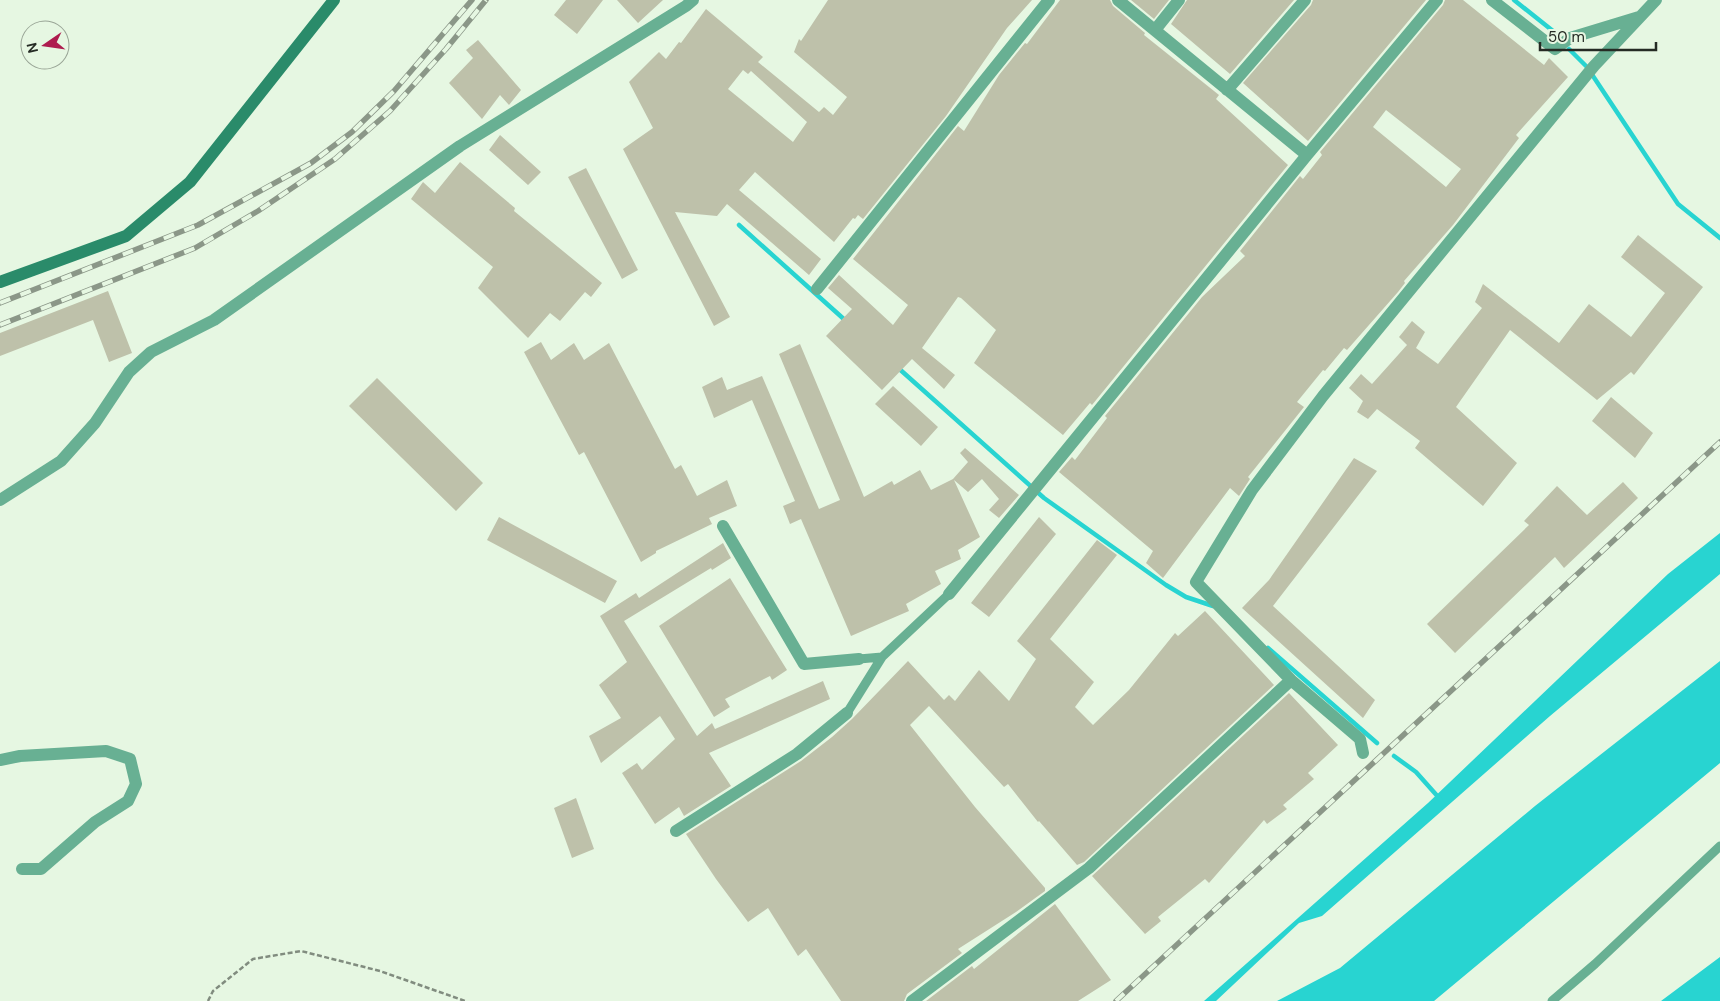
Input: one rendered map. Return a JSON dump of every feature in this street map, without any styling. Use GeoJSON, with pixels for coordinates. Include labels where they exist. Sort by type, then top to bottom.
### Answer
{"type":"FeatureCollection","features":[{"type":"Feature","properties":{"kind":"main road"},"geometry":{"type":"LineString","coordinates":[[0,282],[126,236],[190,182],[334,0]]}},
{"type":"Feature","properties":{"kind":"street"},"geometry":{"type":"LineString","coordinates":[[0,500],[61,461],[95,423],[129,372],[151,352],[214,320],[460,146],[650,29],[693,0]]}},
{"type":"Feature","properties":{"kind":"street"},"geometry":{"type":"LineString","coordinates":[[817,289],[1049,0]]}},
{"type":"Feature","properties":{"kind":"street"},"geometry":{"type":"LineString","coordinates":[[1118,0],[1306,155]]}},
{"type":"Feature","properties":{"kind":"street"},"geometry":{"type":"LineString","coordinates":[[1155,30],[1179,0]]}},
{"type":"Feature","properties":{"kind":"street"},"geometry":{"type":"LineString","coordinates":[[1227,90],[1305,0]]}},
{"type":"Feature","properties":{"kind":"street"},"geometry":{"type":"LineString","coordinates":[[950,594],[1306,155],[1437,0]]}},
{"type":"Feature","properties":{"kind":"street"},"geometry":{"type":"LineString","coordinates":[[1492,0],[1556,48],[1570,38],[1639,17]]}},
{"type":"Feature","properties":{"kind":"street"},"geometry":{"type":"LineString","coordinates":[[1363,753],[1360,739],[1291,680],[1196,582],[1252,490],[1323,396],[1508,168],[1591,71],[1656,0]]}},
{"type":"Feature","properties":{"kind":"street"},"geometry":{"type":"LineString","coordinates":[[723,526],[804,664],[859,659]]}},
{"type":"Feature","properties":{"kind":"street"},"geometry":{"type":"LineString","coordinates":[[912,1001],[1089,868],[1291,680]]}},
{"type":"Feature","properties":{"kind":"street"},"geometry":{"type":"LineString","coordinates":[[676,831],[797,754],[847,713]]}},
{"type":"Feature","properties":{"kind":"street"},"geometry":{"type":"LineString","coordinates":[[0,760],[20,756],[106,751],[130,759],[136,784],[128,801],[95,822],[41,869],[22,869]]}},
{"type":"Feature","properties":{"kind":"lane"},"geometry":{"type":"LineString","coordinates":[[847,713],[882,657],[950,594]]}},
{"type":"Feature","properties":{"kind":"lane"},"geometry":{"type":"LineString","coordinates":[[859,659],[882,657]]}},
{"type":"Feature","properties":{"kind":"lane"},"geometry":{"type":"LineString","coordinates":[[1552,1001],[1595,964],[1720,846]]}},
{"type":"Feature","properties":{"kind":"path"},"geometry":{"type":"LineString","coordinates":[[208,1001],[213,991],[254,959],[301,951],[380,972],[465,1001]]}},
{"type":"Feature","properties":{"kind":"water"},"geometry":{"type":"Polygon","coordinates":[[[1720,533],[1720,574],[1550,716],[1322,916],[1299,923],[1216,1001],[1204,1001],[1428,803],[1668,574],[1720,533]]]}},
{"type":"Feature","properties":{"kind":"water"},"geometry":{"type":"Polygon","coordinates":[[[1720,661],[1720,763],[1434,1001],[1277,1001],[1340,968],[1535,806],[1720,661]]]}},
{"type":"Feature","properties":{"kind":"water"},"geometry":{"type":"Polygon","coordinates":[[[1720,957],[1720,1001],[1661,1001],[1720,957]]]}},
{"type":"Feature","properties":{"kind":"building"},"geometry":{"type":"Polygon","coordinates":[[[566,0],[603,0],[577,34],[554,15],[566,0]]]}},
{"type":"Feature","properties":{"kind":"building"},"geometry":{"type":"Polygon","coordinates":[[[617,0],[663,0],[638,23],[617,0]]]}},
{"type":"Feature","properties":{"kind":"building"},"geometry":{"type":"Polygon","coordinates":[[[828,0],[1032,0],[1007,28],[946,116],[863,219],[858,215],[855,219],[853,218],[834,242],[755,172],[739,190],[821,259],[809,275],[727,204],[717,216],[675,212],[730,317],[714,326],[623,149],[653,128],[629,82],[659,52],[666,59],[679,42],[681,43],[706,9],[763,57],[758,62],[819,112],[824,107],[833,115],[847,97],[794,52],[799,39],[801,41],[828,0]],[[743,70],[728,89],[793,142],[807,122],[751,71],[748,74],[743,70]]]}},
{"type":"Feature","properties":{"kind":"building"},"geometry":{"type":"Polygon","coordinates":[[[1060,0],[1110,0],[1113,6],[1145,33],[1144,35],[1219,95],[1216,99],[1288,165],[1092,405],[1090,403],[1063,435],[974,363],[996,330],[961,298],[958,297],[922,348],[955,375],[944,389],[912,359],[882,390],[826,336],[852,309],[828,288],[839,275],[893,325],[908,305],[853,259],[958,126],[964,131],[999,75],[1025,43],[1027,44],[1060,0]]]}},
{"type":"Feature","properties":{"kind":"building"},"geometry":{"type":"Polygon","coordinates":[[[1131,0],[1169,0],[1154,19],[1131,0]]]}},
{"type":"Feature","properties":{"kind":"building"},"geometry":{"type":"Polygon","coordinates":[[[1187,0],[1294,0],[1230,74],[1171,24],[1187,0]]]}},
{"type":"Feature","properties":{"kind":"building"},"geometry":{"type":"Polygon","coordinates":[[[1313,0],[1426,0],[1308,141],[1243,83],[1311,5],[1313,0]]]}},
{"type":"Feature","properties":{"kind":"building"},"geometry":{"type":"Polygon","coordinates":[[[1445,0],[1463,0],[1544,65],[1549,58],[1568,77],[1516,135],[1519,138],[1453,225],[1404,281],[1405,283],[1398,292],[1347,350],[1344,348],[1325,371],[1323,370],[1297,402],[1304,407],[1248,477],[1250,479],[1239,496],[1230,488],[1163,578],[1146,563],[1153,551],[1059,472],[1072,457],[1075,460],[1107,418],[1105,416],[1202,297],[1245,256],[1240,251],[1300,176],[1303,179],[1322,155],[1320,152],[1443,5],[1445,0]],[[1386,110],[1373,127],[1446,187],[1461,169],[1386,110]]]}},
{"type":"Feature","properties":{"kind":"building"},"geometry":{"type":"Polygon","coordinates":[[[478,40],[521,90],[509,105],[500,95],[482,119],[449,83],[473,58],[466,50],[478,40]]]}},
{"type":"Feature","properties":{"kind":"building"},"geometry":{"type":"Polygon","coordinates":[[[500,135],[541,172],[528,185],[489,150],[500,135]]]}},
{"type":"Feature","properties":{"kind":"building"},"geometry":{"type":"Polygon","coordinates":[[[460,162],[515,208],[514,211],[602,283],[591,297],[585,292],[560,321],[550,313],[528,338],[478,288],[493,267],[411,199],[423,182],[435,193],[460,162]]]}},
{"type":"Feature","properties":{"kind":"building"},"geometry":{"type":"Polygon","coordinates":[[[586,168],[638,270],[622,279],[568,177],[586,168]]]}},
{"type":"Feature","properties":{"kind":"building"},"geometry":{"type":"Polygon","coordinates":[[[1638,235],[1703,287],[1634,375],[1631,372],[1597,400],[1510,330],[1456,407],[1517,463],[1483,506],[1415,448],[1420,441],[1377,409],[1368,419],[1357,412],[1363,401],[1349,388],[1361,374],[1372,384],[1407,345],[1399,337],[1412,321],[1425,332],[1416,348],[1438,364],[1482,308],[1475,302],[1483,284],[1559,343],[1589,304],[1631,337],[1665,293],[1621,257],[1638,235]]]}},
{"type":"Feature","properties":{"kind":"building"},"geometry":{"type":"Polygon","coordinates":[[[108,291],[132,353],[109,362],[93,320],[0,356],[0,333],[108,291]]]}},
{"type":"Feature","properties":{"kind":"building"},"geometry":{"type":"Polygon","coordinates":[[[541,342],[551,360],[574,343],[584,360],[609,343],[675,469],[681,465],[697,496],[727,480],[737,506],[709,518],[712,524],[656,551],[656,553],[641,562],[584,452],[579,455],[524,352],[541,342]]]}},
{"type":"Feature","properties":{"kind":"building"},"geometry":{"type":"Polygon","coordinates":[[[800,344],[864,497],[892,481],[894,485],[920,470],[931,490],[953,479],[968,462],[960,453],[965,448],[1019,495],[999,518],[989,510],[999,499],[982,479],[968,492],[954,480],[980,537],[958,550],[961,559],[935,571],[941,584],[906,604],[909,611],[851,636],[801,519],[790,524],[783,506],[795,501],[752,400],[714,418],[702,387],[722,377],[727,390],[762,376],[819,509],[840,500],[779,354],[800,344]]]}},
{"type":"Feature","properties":{"kind":"building"},"geometry":{"type":"Polygon","coordinates":[[[377,378],[483,483],[456,511],[349,406],[377,378]]]}},
{"type":"Feature","properties":{"kind":"building"},"geometry":{"type":"Polygon","coordinates":[[[893,386],[938,427],[921,446],[875,404],[893,386]]]}},
{"type":"Feature","properties":{"kind":"building"},"geometry":{"type":"Polygon","coordinates":[[[1611,397],[1653,433],[1635,458],[1592,421],[1611,397]]]}},
{"type":"Feature","properties":{"kind":"building"},"geometry":{"type":"Polygon","coordinates":[[[1354,458],[1377,471],[1273,606],[1375,700],[1363,718],[1242,608],[1269,580],[1354,458]]]}},
{"type":"Feature","properties":{"kind":"building"},"geometry":{"type":"Polygon","coordinates":[[[1623,482],[1638,498],[1564,568],[1555,557],[1455,653],[1427,624],[1529,525],[1524,521],[1557,486],[1587,515],[1623,482]]]}},
{"type":"Feature","properties":{"kind":"building"},"geometry":{"type":"Polygon","coordinates":[[[499,517],[617,581],[605,603],[487,540],[499,517]]]}},
{"type":"Feature","properties":{"kind":"building"},"geometry":{"type":"Polygon","coordinates":[[[1039,517],[1056,534],[989,617],[971,603],[1039,517]]]}},
{"type":"Feature","properties":{"kind":"building"},"geometry":{"type":"Polygon","coordinates":[[[1097,540],[1117,555],[1050,639],[1094,682],[1075,707],[1093,725],[1129,690],[1175,633],[1178,636],[1205,611],[1274,685],[1084,862],[1077,865],[1038,822],[1008,784],[1004,787],[929,706],[910,725],[975,807],[1045,888],[1045,891],[958,949],[962,953],[907,994],[904,1001],[841,1001],[806,949],[798,956],[768,908],[748,922],[686,834],[801,761],[832,737],[908,661],[944,700],[949,695],[955,701],[979,670],[1009,701],[1036,659],[1017,641],[1097,540]]]}},
{"type":"Feature","properties":{"kind":"building"},"geometry":{"type":"Polygon","coordinates":[[[723,543],[731,558],[712,570],[711,568],[624,621],[697,736],[712,723],[715,729],[823,681],[830,699],[709,753],[731,786],[684,816],[679,807],[655,824],[622,773],[637,763],[642,770],[675,739],[660,716],[601,763],[589,736],[621,718],[599,685],[627,662],[600,616],[636,593],[639,598],[723,543]]]}},
{"type":"Feature","properties":{"kind":"building"},"geometry":{"type":"Polygon","coordinates":[[[730,578],[787,670],[772,680],[770,676],[725,699],[730,707],[714,717],[659,626],[730,578]]]}},
{"type":"Feature","properties":{"kind":"building"},"geometry":{"type":"Polygon","coordinates":[[[1289,693],[1338,745],[1308,773],[1314,779],[1283,805],[1287,809],[1267,824],[1264,820],[1209,883],[1205,879],[1158,917],[1161,921],[1145,934],[1092,876],[1289,693]]]}},
{"type":"Feature","properties":{"kind":"building"},"geometry":{"type":"Polygon","coordinates":[[[576,798],[594,849],[572,858],[554,808],[576,798]]]}},
{"type":"Feature","properties":{"kind":"building"},"geometry":{"type":"Polygon","coordinates":[[[1055,904],[1111,980],[1078,1001],[926,1001],[972,966],[974,969],[1055,904]]]}},
{"type":"Feature","properties":{"kind":"waterway"},"geometry":{"type":"LineString","coordinates":[[1514,0],[1553,31]]}},
{"type":"Feature","properties":{"kind":"waterway"},"geometry":{"type":"LineString","coordinates":[[1569,49],[1587,67],[1678,204],[1720,238]]}},
{"type":"Feature","properties":{"kind":"waterway"},"geometry":{"type":"LineString","coordinates":[[739,225],[846,321]]}},
{"type":"Feature","properties":{"kind":"waterway"},"geometry":{"type":"LineString","coordinates":[[896,366],[1044,498],[1166,585],[1186,597],[1213,606]]}},
{"type":"Feature","properties":{"kind":"waterway"},"geometry":{"type":"LineString","coordinates":[[1268,648],[1377,743]]}},
{"type":"Feature","properties":{"kind":"waterway"},"geometry":{"type":"LineString","coordinates":[[1394,756],[1416,772],[1440,799]]}},
{"type":"Feature","properties":{"kind":"railway"},"geometry":{"type":"LineString","coordinates":[[0,303],[198,225],[311,163],[352,132],[394,91],[472,0]]}},
{"type":"Feature","properties":{"kind":"railway"},"geometry":{"type":"LineString","coordinates":[[0,325],[195,248],[258,211],[335,159],[390,111],[446,49],[486,0]]}},
{"type":"Feature","properties":{"kind":"railway"},"geometry":{"type":"LineString","coordinates":[[1116,1001],[1720,442]]}}]}
